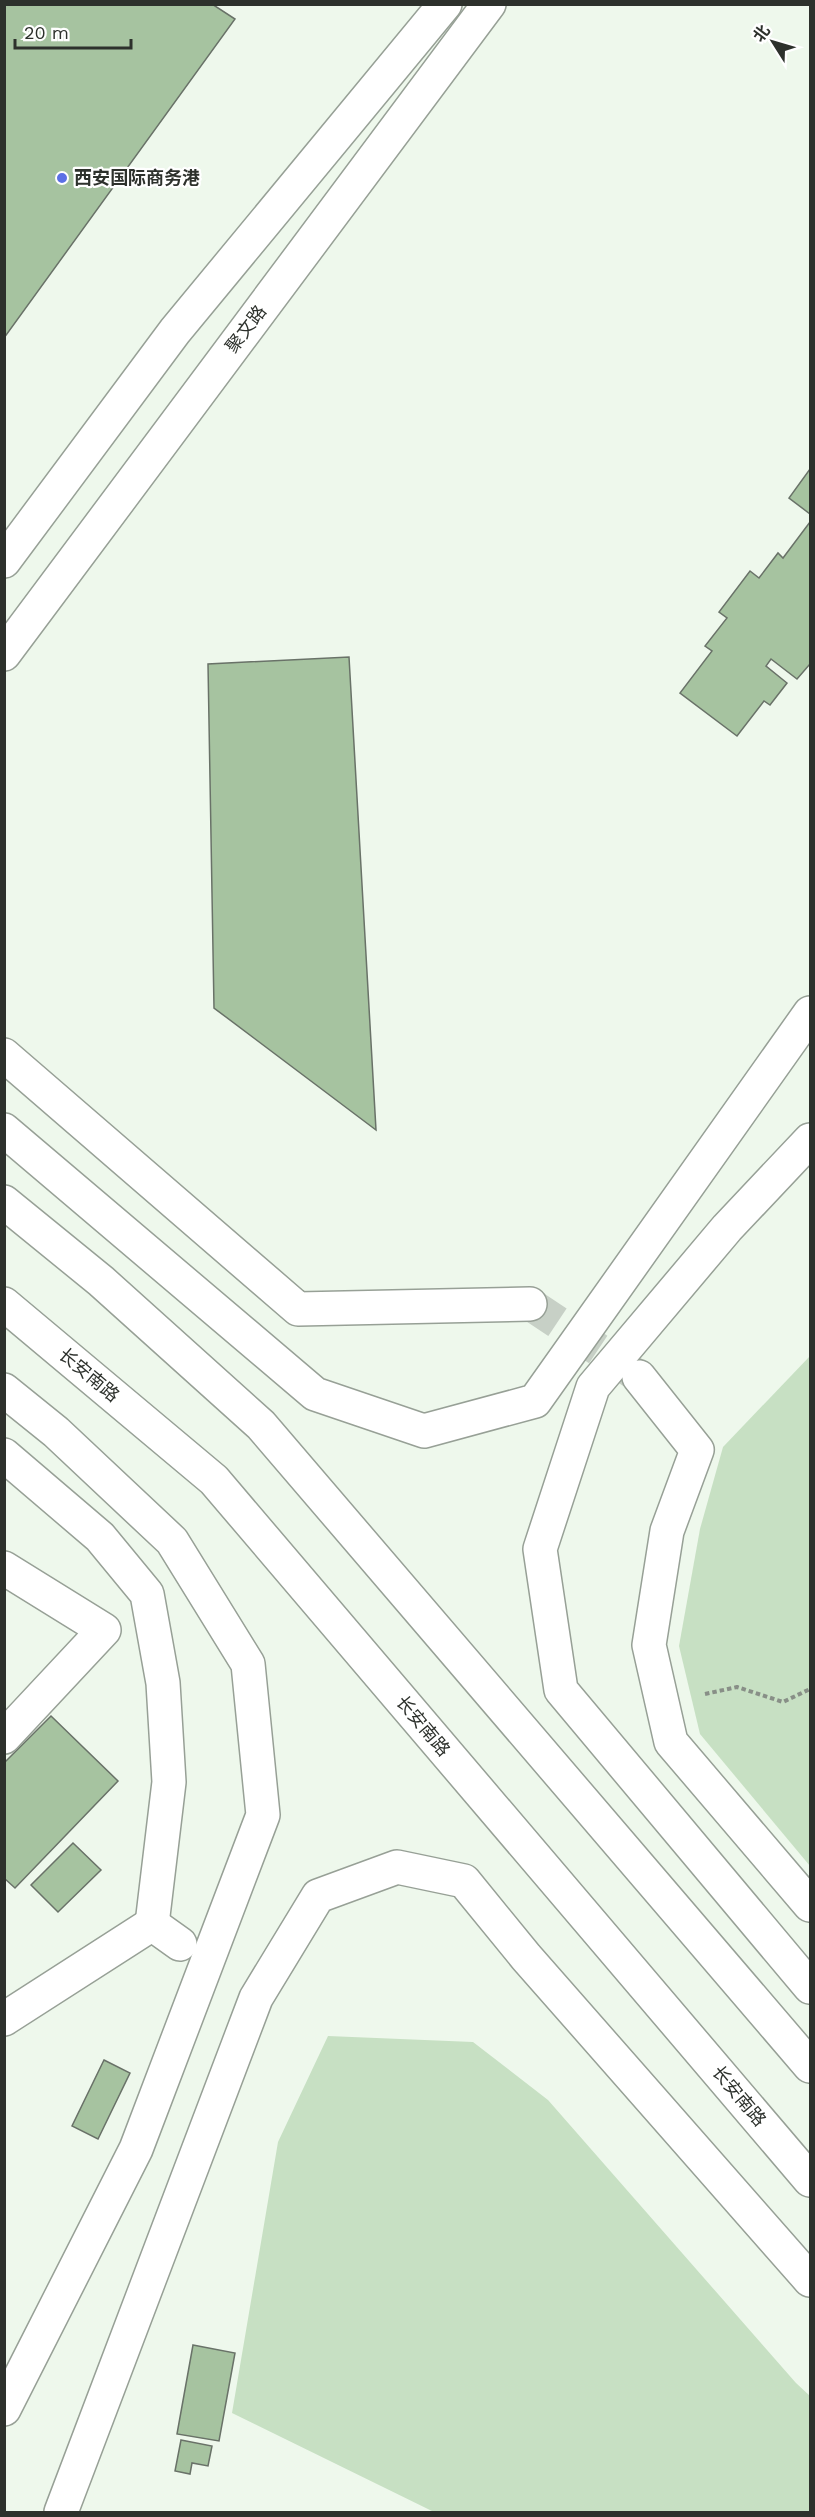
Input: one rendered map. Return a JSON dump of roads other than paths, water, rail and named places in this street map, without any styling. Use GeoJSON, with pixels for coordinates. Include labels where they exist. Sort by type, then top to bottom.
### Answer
{"type":"FeatureCollection","features":[{"type":"Feature","properties":{"kind":"main road"},"geometry":{"type":"LineString","coordinates":[[4,561],[175,331],[445,4]]}},
{"type":"Feature","properties":{"kind":"main road","name":"聚文路"},"geometry":{"type":"LineString","coordinates":[[4,654],[489,4]]}},
{"type":"Feature","properties":{"kind":"main road"},"geometry":{"type":"LineString","coordinates":[[4,1130],[315,1394],[424,1431],[535,1401],[810,1013]]}},
{"type":"Feature","properties":{"kind":"main road"},"geometry":{"type":"LineString","coordinates":[[4,1054],[298,1309],[530,1304]]}},
{"type":"Feature","properties":{"kind":"main road"},"geometry":{"type":"LineString","coordinates":[[810,1140],[727,1228],[593,1387],[540,1549],[561,1690],[810,1987]]}},
{"type":"Feature","properties":{"kind":"main road"},"geometry":{"type":"LineString","coordinates":[[4,1202],[101,1281],[261,1425],[810,2066]]}},
{"type":"Feature","properties":{"kind":"main road","name":"长安南路"},"geometry":{"type":"LineString","coordinates":[[4,1304],[214,1480],[810,2180]]}},
{"type":"Feature","properties":{"kind":"main road"},"geometry":{"type":"LineString","coordinates":[[639,1377],[697,1450],[668,1531],[650,1645],[671,1742],[810,1905]]}},
{"type":"Feature","properties":{"kind":"main road"},"geometry":{"type":"LineString","coordinates":[[4,1390],[56,1432],[172,1541],[248,1664],[263,1815],[136,2149],[4,2409]]}},
{"type":"Feature","properties":{"kind":"main road"},"geometry":{"type":"LineString","coordinates":[[4,1455],[100,1537],[147,1594],[163,1683],[170,1782],[152,1924]]}},
{"type":"Feature","properties":{"kind":"main road"},"geometry":{"type":"LineString","coordinates":[[4,1568],[104,1630],[4,1737]]}},
{"type":"Feature","properties":{"kind":"main road"},"geometry":{"type":"LineString","coordinates":[[61,2512],[256,1998],[318,1896],[397,1867],[464,1881],[526,1958],[810,2280]]}},
{"type":"Feature","properties":{"kind":"main road"},"geometry":{"type":"LineString","coordinates":[[152,1924],[180,1944]]}},
{"type":"Feature","properties":{"kind":"main road"},"geometry":{"type":"LineString","coordinates":[[4,2019],[152,1924]]}},
{"type":"Feature","properties":{"kind":"tunnel"},"geometry":{"type":"LineString","coordinates":[[530,1304],[638,1376]]}},
{"type":"Feature","properties":{"kind":"place","name":"西安国际商务港"},"geometry":{"type":"Point","coordinates":[62,178]}}]}
